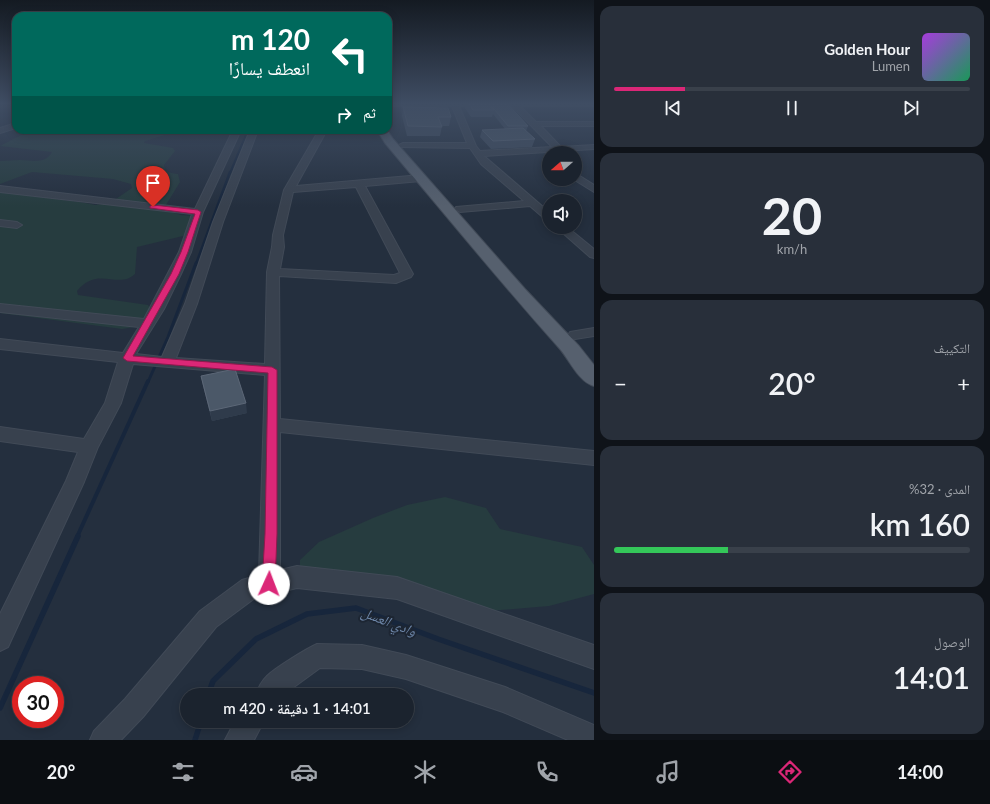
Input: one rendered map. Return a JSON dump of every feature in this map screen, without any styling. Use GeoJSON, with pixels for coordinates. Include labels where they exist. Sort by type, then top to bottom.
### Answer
{"type":"FeatureCollection","features":[{"type":"Feature","properties":{"kind":"main road"},"geometry":{"type":"LineString","coordinates":[[387,139],[519,293],[572,351],[594,379]]}},
{"type":"Feature","properties":{"kind":"main road"},"geometry":{"type":"LineString","coordinates":[[398,139],[594,358]]}},
{"type":"Feature","properties":{"kind":"street"},"geometry":{"type":"LineString","coordinates":[[0,639],[75,482],[89,447],[113,403],[134,359],[148,324],[175,274],[185,252],[198,212],[233,139]]}},
{"type":"Feature","properties":{"kind":"street"},"geometry":{"type":"LineString","coordinates":[[164,362],[191,304],[218,222],[251,139]]}},
{"type":"Feature","properties":{"kind":"street"},"geometry":{"type":"LineString","coordinates":[[269,584],[271,534],[272,272],[278,247],[278,235],[290,190],[318,139]]}},
{"type":"Feature","properties":{"kind":"street"},"geometry":{"type":"LineString","coordinates":[[469,139],[472,146],[484,162],[542,211]]}},
{"type":"Feature","properties":{"kind":"street"},"geometry":{"type":"LineString","coordinates":[[549,139],[556,146]]}},
{"type":"Feature","properties":{"kind":"street"},"geometry":{"type":"LineString","coordinates":[[403,145],[472,146]]}},
{"type":"Feature","properties":{"kind":"street"},"geometry":{"type":"LineString","coordinates":[[582,148],[594,147]]}},
{"type":"Feature","properties":{"kind":"street"},"geometry":{"type":"LineString","coordinates":[[538,150],[542,153]]}},
{"type":"Feature","properties":{"kind":"street"},"geometry":{"type":"LineString","coordinates":[[478,154],[542,150]]}},
{"type":"Feature","properties":{"kind":"street"},"geometry":{"type":"LineString","coordinates":[[290,190],[421,178]]}},
{"type":"Feature","properties":{"kind":"street"},"geometry":{"type":"LineString","coordinates":[[582,181],[594,189]]}},
{"type":"Feature","properties":{"kind":"street"},"geometry":{"type":"LineString","coordinates":[[272,272],[396,279],[407,274],[359,183]]}},
{"type":"Feature","properties":{"kind":"street"},"geometry":{"type":"LineString","coordinates":[[0,189],[198,212]]}},
{"type":"Feature","properties":{"kind":"street"},"geometry":{"type":"LineString","coordinates":[[460,209],[532,203]]}},
{"type":"Feature","properties":{"kind":"street"},"geometry":{"type":"LineString","coordinates":[[0,223],[17,225]]}},
{"type":"Feature","properties":{"kind":"street"},"geometry":{"type":"LineString","coordinates":[[570,234],[591,250]]}},
{"type":"Feature","properties":{"kind":"street"},"geometry":{"type":"LineString","coordinates":[[0,308],[148,324]]}},
{"type":"Feature","properties":{"kind":"street"},"geometry":{"type":"LineString","coordinates":[[575,335],[594,332]]}},
{"type":"Feature","properties":{"kind":"street"},"geometry":{"type":"LineString","coordinates":[[0,344],[164,362],[272,370]]}},
{"type":"Feature","properties":{"kind":"street"},"geometry":{"type":"LineString","coordinates":[[272,425],[594,458]]}},
{"type":"Feature","properties":{"kind":"street"},"geometry":{"type":"LineString","coordinates":[[0,434],[89,447]]}},
{"type":"Feature","properties":{"kind":"street"},"geometry":{"type":"LineString","coordinates":[[103,740],[134,708],[208,618],[250,588],[297,577],[396,588],[594,657]]}},
{"type":"Feature","properties":{"kind":"street"},"geometry":{"type":"LineString","coordinates":[[273,688],[276,684],[317,656],[362,657],[406,666],[505,700],[594,738]]}},
{"type":"Feature","properties":{"kind":"street"},"geometry":{"type":"LineString","coordinates":[[238,740],[246,728]]}},
{"type":"Feature","properties":{"kind":"green space"},"geometry":{"type":"Polygon","coordinates":[[[14,139],[153,139],[145,141],[144,143],[173,148],[175,151],[164,165],[167,171],[178,174],[180,182],[166,205],[168,211],[181,215],[195,216],[189,232],[183,236],[137,247],[135,274],[128,278],[122,280],[100,278],[85,283],[77,291],[78,295],[148,305],[151,310],[145,323],[122,329],[0,313],[0,192],[95,205],[110,203],[132,188],[131,184],[113,179],[32,172],[0,184],[0,161],[38,161],[46,159],[52,152],[0,146],[14,139]]]}},
{"type":"Feature","properties":{"kind":"green space"},"geometry":{"type":"Polygon","coordinates":[[[445,497],[486,508],[500,529],[582,547],[594,565],[594,594],[549,606],[489,611],[300,568],[300,560],[319,542],[407,505],[445,497]]]}},
{"type":"Feature","properties":{"kind":"building"},"geometry":{"type":"Polygon","coordinates":[[[491,139],[535,139],[493,141],[491,139]]]}},
{"type":"Feature","properties":{"kind":"building"},"geometry":{"type":"Polygon","coordinates":[[[235,369],[246,403],[210,411],[201,376],[235,369]]]}},
{"type":"Feature","properties":{"kind":"waterway"},"geometry":{"type":"LineString","coordinates":[[230,173],[244,139]]}},
{"type":"Feature","properties":{"kind":"waterway"},"geometry":{"type":"LineString","coordinates":[[196,264],[230,172]]}},
{"type":"Feature","properties":{"kind":"waterway"},"geometry":{"type":"LineString","coordinates":[[148,382],[168,337],[196,263]]}},
{"type":"Feature","properties":{"kind":"waterway"},"geometry":{"type":"LineString","coordinates":[[77,537],[148,381]]}},
{"type":"Feature","properties":{"kind":"waterway"},"geometry":{"type":"LineString","coordinates":[[0,708],[78,536]]}},
{"type":"Feature","properties":{"kind":"waterway","name":"وادي العسل"},"geometry":{"type":"LineString","coordinates":[[210,688],[213,681],[256,639],[307,614],[356,608],[438,639],[594,693]]}},
{"type":"Feature","properties":{"kind":"waterway","name":"وادي العسل"},"geometry":{"type":"LineString","coordinates":[[195,740],[199,728]]}},
{"type":"Feature","properties":{"kind":"route"},"geometry":{"type":"LineString","coordinates":[[153,207],[198,212],[185,252],[175,274],[157,309],[127,358],[272,370],[271,534],[269,584]]}}]}
